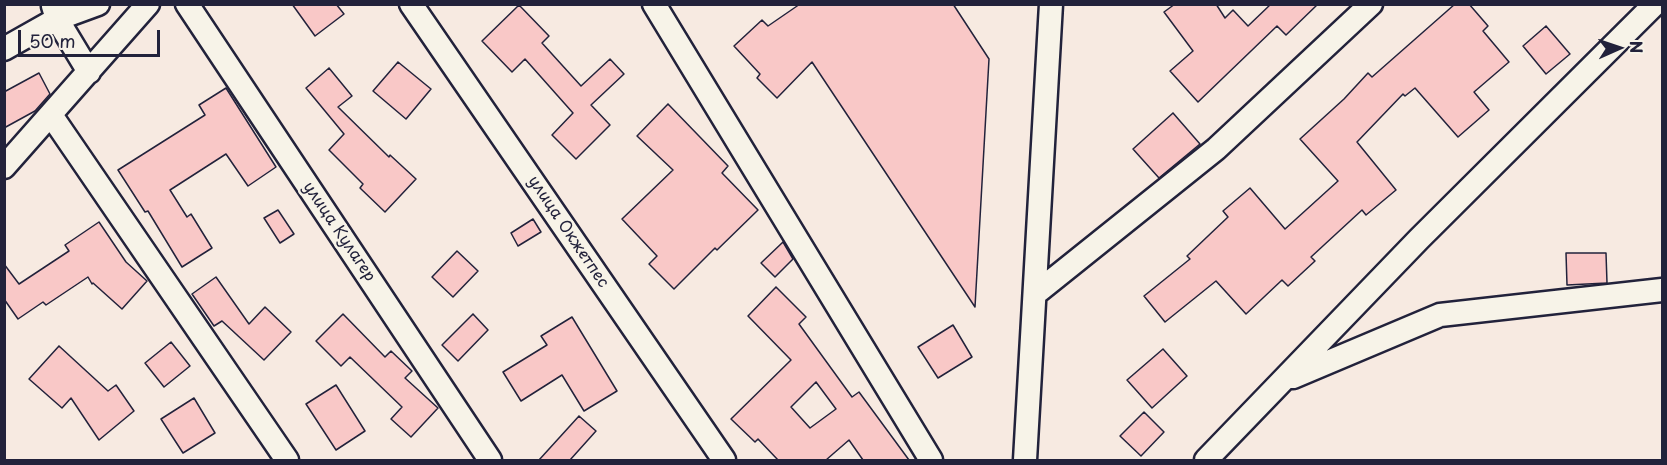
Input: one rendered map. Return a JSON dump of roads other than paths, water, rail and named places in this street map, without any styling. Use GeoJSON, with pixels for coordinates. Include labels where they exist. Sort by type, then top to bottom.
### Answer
{"type":"FeatureCollection","features":[{"type":"Feature","properties":{"kind":"street"},"geometry":{"type":"LineString","coordinates":[[4,49],[55,12],[98,4]]}},
{"type":"Feature","properties":{"kind":"street"},"geometry":{"type":"LineString","coordinates":[[4,167],[148,4]]}},
{"type":"Feature","properties":{"kind":"street","name":"улица Кулагер"},"geometry":{"type":"LineString","coordinates":[[187,4],[490,460]]}},
{"type":"Feature","properties":{"kind":"street","name":"улица Окжетпес"},"geometry":{"type":"LineString","coordinates":[[411,4],[724,460]]}},
{"type":"Feature","properties":{"kind":"street"},"geometry":{"type":"LineString","coordinates":[[654,4],[931,460]]}},
{"type":"Feature","properties":{"kind":"street"},"geometry":{"type":"LineString","coordinates":[[1025,460],[1051,4]]}},
{"type":"Feature","properties":{"kind":"street"},"geometry":{"type":"LineString","coordinates":[[1035,294],[1216,149],[1371,4]]}},
{"type":"Feature","properties":{"kind":"street"},"geometry":{"type":"LineString","coordinates":[[1206,460],[1419,239],[1655,4]]}},
{"type":"Feature","properties":{"kind":"street"},"geometry":{"type":"LineString","coordinates":[[55,12],[89,72]]}},
{"type":"Feature","properties":{"kind":"street"},"geometry":{"type":"LineString","coordinates":[[51,115],[287,460]]}},
{"type":"Feature","properties":{"kind":"street"},"geometry":{"type":"LineString","coordinates":[[1283,381],[1440,315],[1662,290]]}}]}
